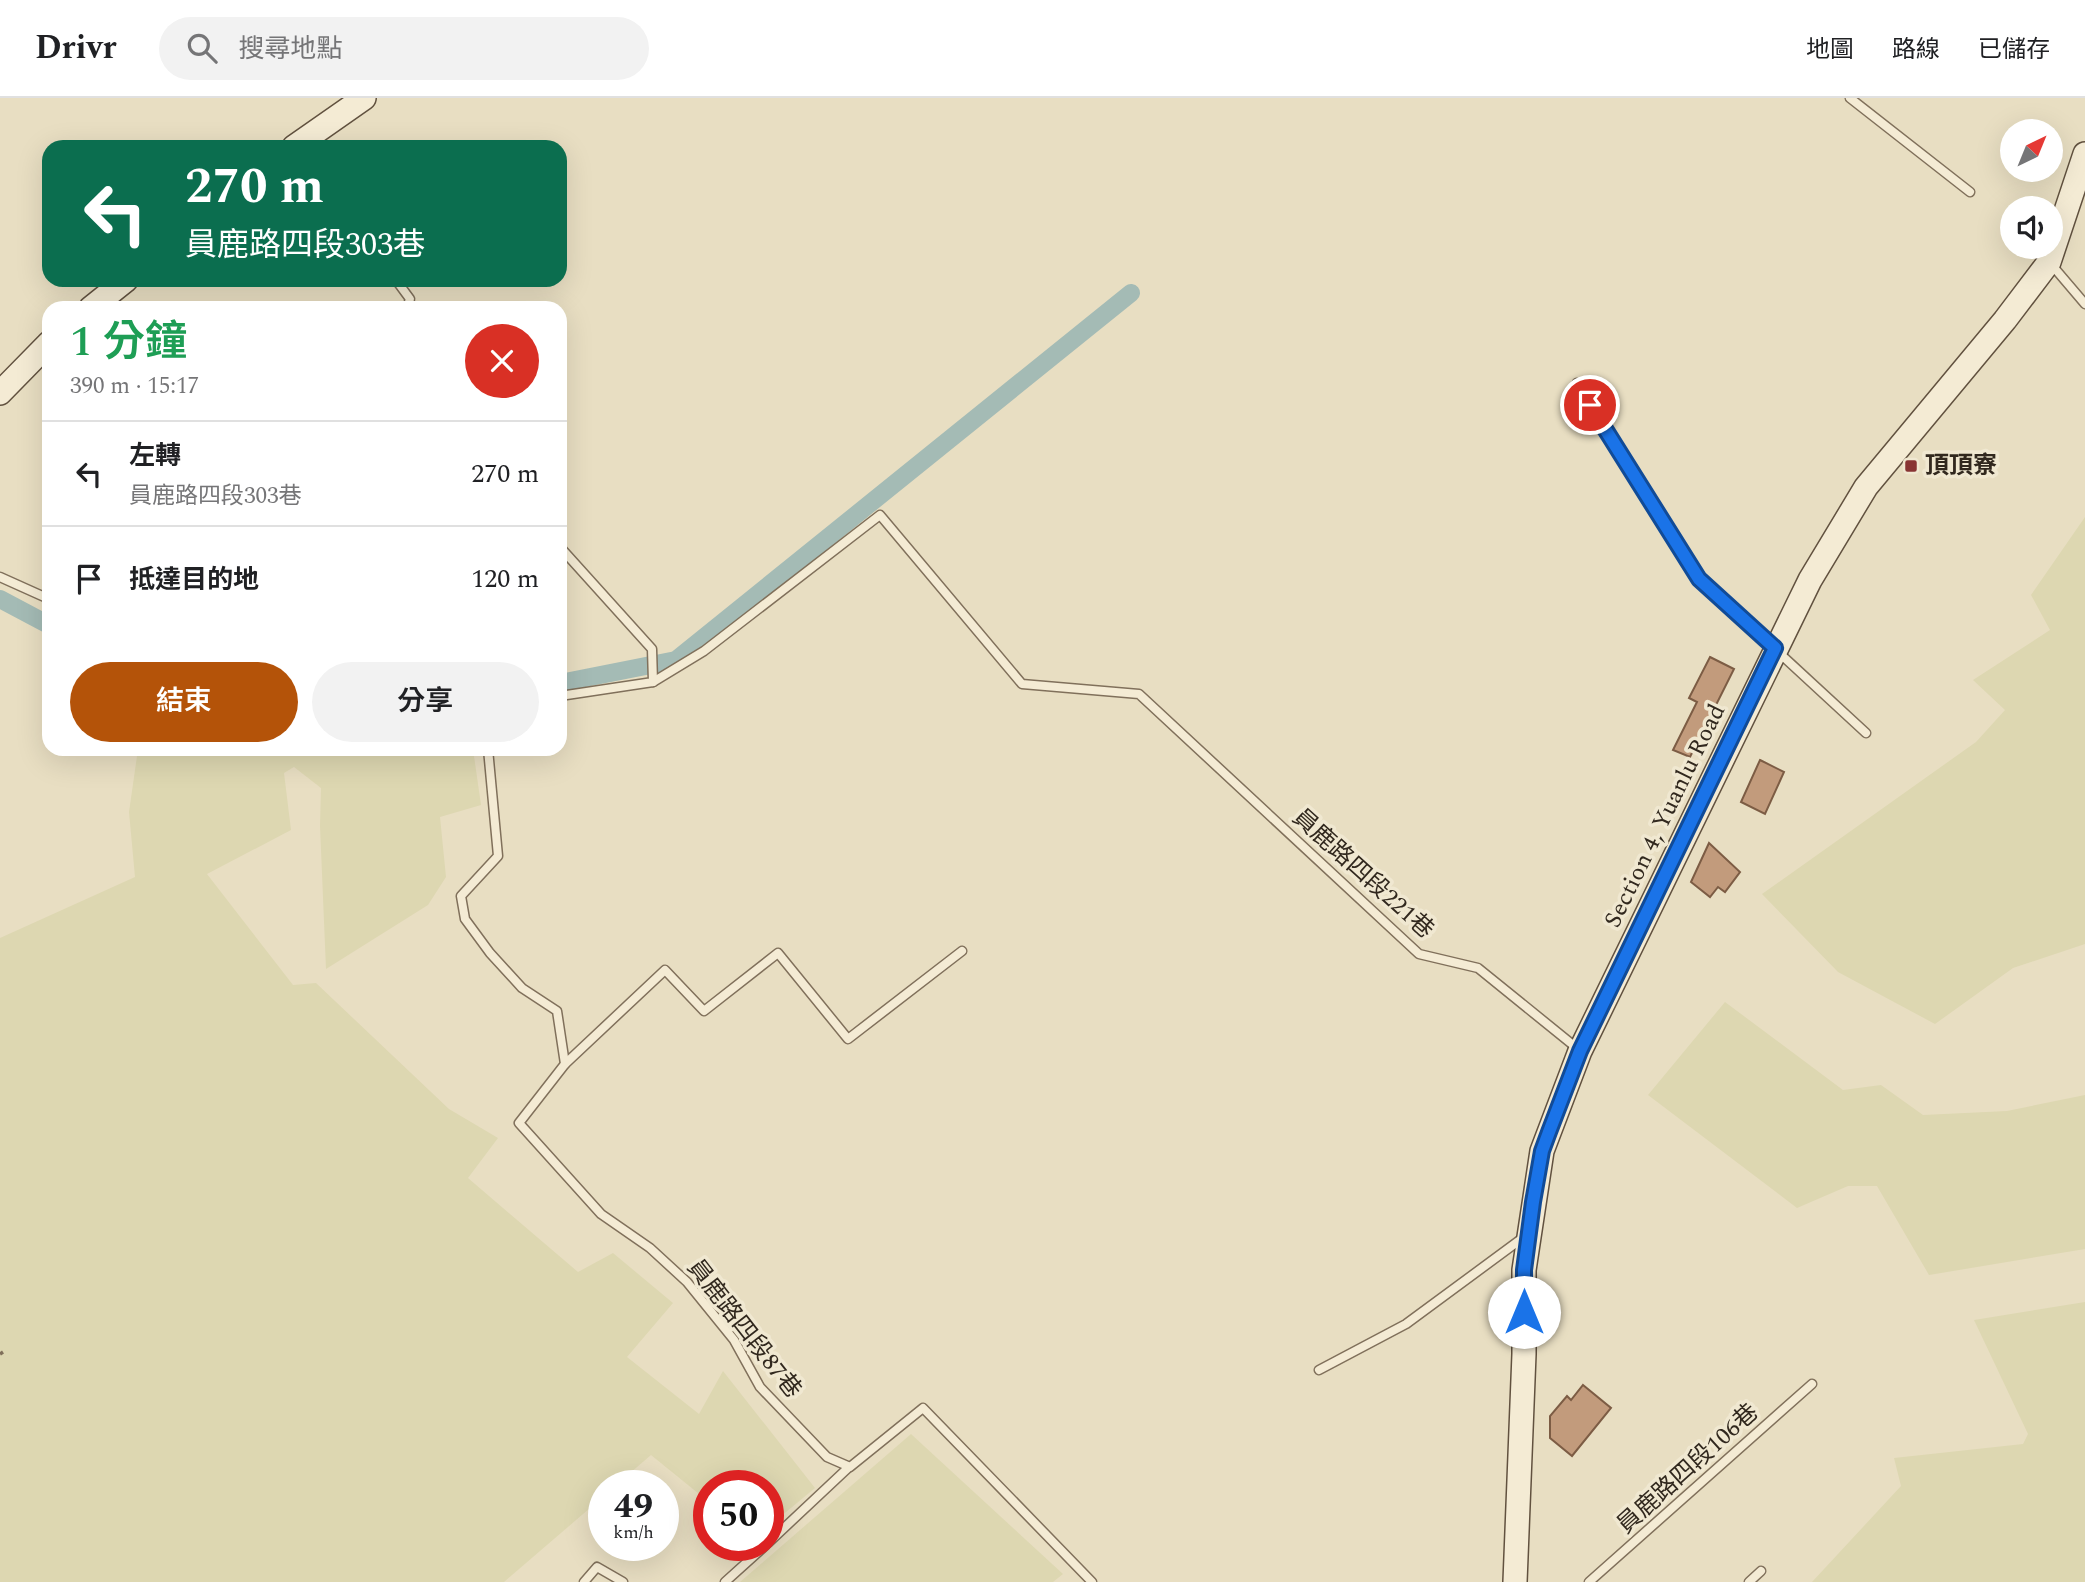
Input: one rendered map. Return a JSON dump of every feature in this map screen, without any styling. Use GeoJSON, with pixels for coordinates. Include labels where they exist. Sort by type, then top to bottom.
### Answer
{"type":"FeatureCollection","features":[{"type":"Feature","properties":{"kind":"main road"},"geometry":{"type":"LineString","coordinates":[[305,140],[364,98]]}},
{"type":"Feature","properties":{"kind":"main road","name":"Section 4, Yuanlu Road"},"geometry":{"type":"LineString","coordinates":[[1516,1582],[1524,1354],[1524,1270],[1542,1151],[1580,1051],[1810,580],[1866,486],[2005,320],[2049,262],[2085,155]]}},
{"type":"Feature","properties":{"kind":"main road"},"geometry":{"type":"LineString","coordinates":[[100,301],[117,287]]}},
{"type":"Feature","properties":{"kind":"main road"},"geometry":{"type":"LineString","coordinates":[[0,393],[42,350]]}},
{"type":"Feature","properties":{"kind":"lane"},"geometry":{"type":"LineString","coordinates":[[1850,98],[1970,191]]}},
{"type":"Feature","properties":{"kind":"lane"},"geometry":{"type":"LineString","coordinates":[[2049,262],[2085,304]]}},
{"type":"Feature","properties":{"kind":"lane"},"geometry":{"type":"LineString","coordinates":[[1577,383],[1699,579],[1866,733]]}},
{"type":"Feature","properties":{"kind":"lane","name":"員鹿路四段221巷"},"geometry":{"type":"LineString","coordinates":[[653,682],[704,651],[880,516],[1022,684],[1139,694],[1419,954],[1478,968],[1580,1051]]}},
{"type":"Feature","properties":{"kind":"lane"},"geometry":{"type":"LineString","coordinates":[[567,555],[652,649],[653,682],[567,695]]}},
{"type":"Feature","properties":{"kind":"lane"},"geometry":{"type":"LineString","coordinates":[[0,577],[42,596]]}},
{"type":"Feature","properties":{"kind":"lane"},"geometry":{"type":"LineString","coordinates":[[489,756],[498,856],[461,896],[465,919],[490,953],[522,988],[557,1011],[565,1063]]}},
{"type":"Feature","properties":{"kind":"lane"},"geometry":{"type":"LineString","coordinates":[[565,1063],[665,970],[705,1011],[778,953],[848,1039],[962,951]]}},
{"type":"Feature","properties":{"kind":"lane","name":"員鹿路四段87巷"},"geometry":{"type":"LineString","coordinates":[[565,1063],[519,1123],[601,1214],[650,1248],[687,1282],[734,1340],[760,1387],[827,1457],[849,1467]]}},
{"type":"Feature","properties":{"kind":"lane"},"geometry":{"type":"LineString","coordinates":[[1319,1370],[1406,1324],[1529,1233]]}},
{"type":"Feature","properties":{"kind":"lane","name":"員鹿路四段106巷"},"geometry":{"type":"LineString","coordinates":[[1590,1582],[1812,1384]]}},
{"type":"Feature","properties":{"kind":"lane"},"geometry":{"type":"LineString","coordinates":[[784,1528],[849,1467],[923,1408],[1092,1582]]}},
{"type":"Feature","properties":{"kind":"lane"},"geometry":{"type":"LineString","coordinates":[[724,1582],[748,1561]]}},
{"type":"Feature","properties":{"kind":"lane"},"geometry":{"type":"LineString","coordinates":[[584,1582],[597,1567],[623,1582]]}},
{"type":"Feature","properties":{"kind":"lane"},"geometry":{"type":"LineString","coordinates":[[1749,1582],[1761,1571]]}},
{"type":"Feature","properties":{"kind":"shaded area"},"geometry":{"type":"Polygon","coordinates":[[[2085,517],[2085,944],[2013,968],[1935,1024],[1838,972],[1762,894],[1976,742],[2005,710],[1973,680],[2050,630],[2031,595],[2085,517]]]}},
{"type":"Feature","properties":{"kind":"shaded area"},"geometry":{"type":"Polygon","coordinates":[[[137,756],[474,756],[481,805],[440,817],[446,877],[428,905],[326,969],[321,788],[294,767],[284,773],[291,830],[207,874],[293,985],[316,983],[449,1109],[498,1138],[468,1178],[578,1272],[613,1253],[673,1303],[627,1357],[699,1414],[723,1371],[815,1488],[784,1514],[784,1470],[693,1470],[693,1489],[679,1478],[679,1470],[670,1470],[651,1455],[634,1470],[588,1470],[588,1510],[504,1582],[0,1582],[0,938],[135,877],[129,812],[137,756]]]}},
{"type":"Feature","properties":{"kind":"shaded area"},"geometry":{"type":"Polygon","coordinates":[[[1725,1002],[1843,1090],[1881,1085],[1923,1115],[2007,1111],[2085,1095],[2085,1249],[1929,1275],[1877,1186],[1848,1186],[1797,1208],[1648,1095],[1725,1002]]]}},
{"type":"Feature","properties":{"kind":"shaded area"},"geometry":{"type":"Polygon","coordinates":[[[2085,1302],[2085,1582],[1812,1582],[1901,1486],[1894,1458],[2023,1444],[2028,1434],[1974,1320],[2085,1302]]]}},
{"type":"Feature","properties":{"kind":"shaded area"},"geometry":{"type":"Polygon","coordinates":[[[911,1434],[1063,1574],[1053,1582],[740,1582],[764,1561],[784,1561],[784,1544],[911,1434]]]}},
{"type":"Feature","properties":{"kind":"building"},"geometry":{"type":"Polygon","coordinates":[[[1710,657],[1734,669],[1690,757],[1673,750],[1697,702],[1689,698],[1710,657]]]}},
{"type":"Feature","properties":{"kind":"building"},"geometry":{"type":"Polygon","coordinates":[[[1760,760],[1784,772],[1765,814],[1741,802],[1760,760]]]}},
{"type":"Feature","properties":{"kind":"building"},"geometry":{"type":"Polygon","coordinates":[[[1709,843],[1740,872],[1725,892],[1718,887],[1710,897],[1691,882],[1709,843]]]}},
{"type":"Feature","properties":{"kind":"building"},"geometry":{"type":"Polygon","coordinates":[[[1583,1385],[1611,1408],[1572,1456],[1550,1438],[1550,1416],[1567,1396],[1571,1400],[1583,1385]]]}},
{"type":"Feature","properties":{"kind":"waterway"},"geometry":{"type":"LineString","coordinates":[[567,682],[676,660],[1131,293]]}},
{"type":"Feature","properties":{"kind":"waterway"},"geometry":{"type":"LineString","coordinates":[[0,599],[42,621]]}},
{"type":"Feature","properties":{"kind":"place","name":"頂頂寮"},"geometry":{"type":"Point","coordinates":[1911,466]}},
{"type":"Feature","properties":{"kind":"route"},"geometry":{"type":"LineString","coordinates":[[1524,1312],[1524,1270],[1533,1202],[1542,1151],[1549,1132],[1580,1051],[1775,648],[1699,579],[1590,405]]}}]}
